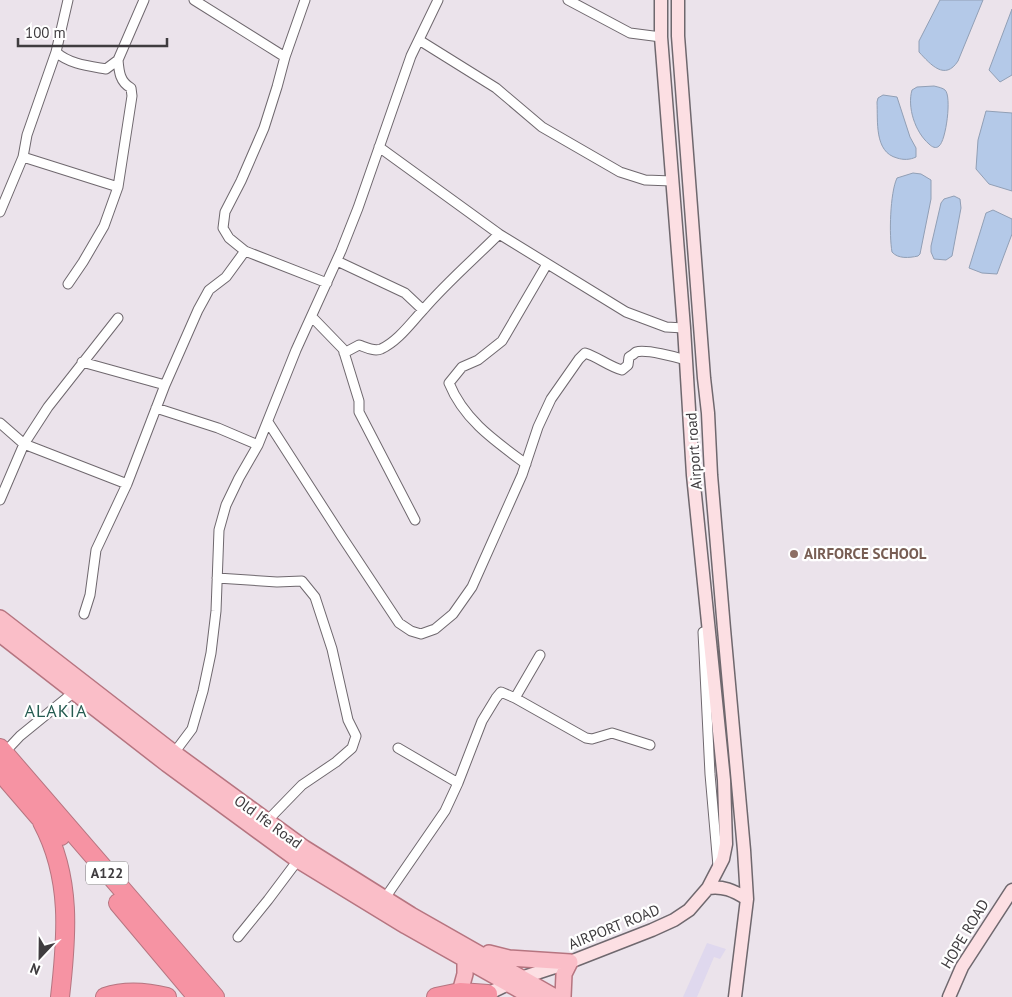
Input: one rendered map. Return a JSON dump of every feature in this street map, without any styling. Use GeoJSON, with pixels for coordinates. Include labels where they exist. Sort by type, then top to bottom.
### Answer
{"type":"FeatureCollection","features":[{"type":"Feature","properties":{"kind":"highway","name":"A122"},"geometry":{"type":"LineString","coordinates":[[1,756],[8,781],[39,817],[49,821],[197,997]]}},
{"type":"Feature","properties":{"kind":"highway","name":"A122"},"geometry":{"type":"LineString","coordinates":[[1,756],[164,937],[215,997]]}},
{"type":"Feature","properties":{"kind":"highway"},"geometry":{"type":"LineString","coordinates":[[39,817],[56,856],[65,897],[66,944],[60,997]]}},
{"type":"Feature","properties":{"kind":"highway"},"geometry":{"type":"LineString","coordinates":[[164,937],[230,997]]}},
{"type":"Feature","properties":{"kind":"highway"},"geometry":{"type":"LineString","coordinates":[[105,997],[122,992],[157,994],[167,997]]}},
{"type":"Feature","properties":{"kind":"highway"},"geometry":{"type":"LineString","coordinates":[[436,997],[443,994],[460,992],[484,996]]}},
{"type":"Feature","properties":{"kind":"main road","name":"Airport road"},"geometry":{"type":"LineString","coordinates":[[661,0],[661,37],[694,475],[724,780],[726,844],[723,859],[708,888]]}},
{"type":"Feature","properties":{"kind":"main road","name":"Airport road"},"geometry":{"type":"LineString","coordinates":[[678,0],[678,36],[724,629],[744,850],[746,899]]}},
{"type":"Feature","properties":{"kind":"main road","name":"Old Ife Road"},"geometry":{"type":"LineString","coordinates":[[0,618],[51,665],[74,692],[167,764],[298,860],[378,909],[468,954]]}},
{"type":"Feature","properties":{"kind":"main road"},"geometry":{"type":"LineString","coordinates":[[709,631],[724,629]]}},
{"type":"Feature","properties":{"kind":"main road","name":"Old Ife Road"},"geometry":{"type":"LineString","coordinates":[[0,634],[51,665],[304,848],[385,898],[468,954],[514,981],[555,997]]}},
{"type":"Feature","properties":{"kind":"main road"},"geometry":{"type":"LineString","coordinates":[[708,888],[727,888],[746,899],[735,997]]}},
{"type":"Feature","properties":{"kind":"main road","name":"AIRPORT ROAD"},"geometry":{"type":"LineString","coordinates":[[484,996],[514,981],[570,962],[674,920],[689,910],[708,888]]}},
{"type":"Feature","properties":{"kind":"main road","name":"HOPE ROAD"},"geometry":{"type":"LineString","coordinates":[[949,997],[962,966],[1012,890]]}},
{"type":"Feature","properties":{"kind":"main road"},"geometry":{"type":"LineString","coordinates":[[460,992],[468,954],[570,962],[564,974],[563,997]]}},
{"type":"Feature","properties":{"kind":"main road","name":"Old Ife Road"},"geometry":{"type":"LineString","coordinates":[[514,981],[532,997]]}},
{"type":"Feature","properties":{"kind":"street"},"geometry":{"type":"LineString","coordinates":[[0,212],[23,157],[27,135],[56,52],[68,0]]}},
{"type":"Feature","properties":{"kind":"street"},"geometry":{"type":"LineString","coordinates":[[68,284],[104,226],[118,187],[132,96],[131,88],[124,84],[119,72],[118,60],[144,0]]}},
{"type":"Feature","properties":{"kind":"street"},"geometry":{"type":"LineString","coordinates":[[194,0],[284,57]]}},
{"type":"Feature","properties":{"kind":"street"},"geometry":{"type":"LineString","coordinates":[[305,0],[284,57],[278,87],[264,128],[225,212],[223,228],[229,238],[245,251],[328,283]]}},
{"type":"Feature","properties":{"kind":"street"},"geometry":{"type":"LineString","coordinates":[[174,753],[192,729],[203,691],[212,645],[216,611],[219,530],[226,505],[258,445],[296,350],[328,283],[358,208],[411,56],[438,0]]}},
{"type":"Feature","properties":{"kind":"street"},"geometry":{"type":"LineString","coordinates":[[568,0],[608,23],[630,33],[661,37]]}},
{"type":"Feature","properties":{"kind":"street"},"geometry":{"type":"LineString","coordinates":[[418,40],[496,88],[542,127],[620,172],[645,180],[672,182]]}},
{"type":"Feature","properties":{"kind":"street"},"geometry":{"type":"LineString","coordinates":[[56,52],[62,58],[83,65],[106,69],[118,60]]}},
{"type":"Feature","properties":{"kind":"street"},"geometry":{"type":"LineString","coordinates":[[379,148],[499,234],[626,312],[666,327],[684,328]]}},
{"type":"Feature","properties":{"kind":"street"},"geometry":{"type":"LineString","coordinates":[[23,157],[118,187]]}},
{"type":"Feature","properties":{"kind":"street"},"geometry":{"type":"LineString","coordinates":[[0,199],[8,194]]}},
{"type":"Feature","properties":{"kind":"street"},"geometry":{"type":"LineString","coordinates":[[344,353],[359,345],[379,350],[393,341],[411,325],[423,310],[499,234]]}},
{"type":"Feature","properties":{"kind":"street"},"geometry":{"type":"LineString","coordinates":[[84,614],[90,595],[96,550],[127,484],[165,385],[198,310],[209,290],[226,277],[245,251]]}},
{"type":"Feature","properties":{"kind":"street"},"geometry":{"type":"LineString","coordinates":[[337,261],[405,293],[423,310]]}},
{"type":"Feature","properties":{"kind":"street"},"geometry":{"type":"LineString","coordinates":[[526,464],[481,430],[454,397],[449,383],[462,367],[478,360],[502,341],[547,264]]}},
{"type":"Feature","properties":{"kind":"street"},"geometry":{"type":"LineString","coordinates":[[312,317],[335,340],[344,353],[360,402],[358,412],[415,520]]}},
{"type":"Feature","properties":{"kind":"street"},"geometry":{"type":"LineString","coordinates":[[0,500],[24,444],[48,407],[118,318]]}},
{"type":"Feature","properties":{"kind":"street"},"geometry":{"type":"LineString","coordinates":[[268,422],[399,623],[411,631],[421,634],[435,629],[453,614],[472,587],[526,464],[538,427],[551,399],[578,359],[585,353],[622,370],[628,365],[630,357],[636,352],[642,351],[672,355],[686,360]]}},
{"type":"Feature","properties":{"kind":"street"},"geometry":{"type":"LineString","coordinates":[[82,362],[165,385]]}},
{"type":"Feature","properties":{"kind":"street"},"geometry":{"type":"LineString","coordinates":[[156,408],[218,428],[258,445]]}},
{"type":"Feature","properties":{"kind":"street"},"geometry":{"type":"LineString","coordinates":[[0,423],[24,444],[127,484]]}},
{"type":"Feature","properties":{"kind":"street"},"geometry":{"type":"LineString","coordinates":[[694,475],[691,486],[702,595],[710,774],[718,867]]}},
{"type":"Feature","properties":{"kind":"street"},"geometry":{"type":"LineString","coordinates":[[217,578],[262,582],[302,581],[315,597],[332,649],[348,720],[356,736],[352,748],[336,762],[302,785],[267,821]]}},
{"type":"Feature","properties":{"kind":"street"},"geometry":{"type":"LineString","coordinates":[[515,698],[540,655]]}},
{"type":"Feature","properties":{"kind":"street"},"geometry":{"type":"LineString","coordinates":[[1,756],[20,736],[74,692]]}},
{"type":"Feature","properties":{"kind":"street"},"geometry":{"type":"LineString","coordinates":[[385,898],[445,811],[482,721],[501,692],[586,738],[592,739],[612,733],[650,745]]}},
{"type":"Feature","properties":{"kind":"street"},"geometry":{"type":"LineString","coordinates":[[398,748],[458,783]]}},
{"type":"Feature","properties":{"kind":"street"},"geometry":{"type":"LineString","coordinates":[[238,937],[298,860]]}},
{"type":"Feature","properties":{"kind":"shaded area"},"geometry":{"type":"Polygon","coordinates":[[[707,943],[726,949],[720,959],[714,957],[697,997],[683,997],[707,943]]]}},
{"type":"Feature","properties":{"kind":"water"},"geometry":{"type":"Polygon","coordinates":[[[940,0],[983,0],[958,61],[948,70],[938,69],[933,66],[919,52],[919,41],[940,0]]]}},
{"type":"Feature","properties":{"kind":"water"},"geometry":{"type":"Polygon","coordinates":[[[1012,9],[1012,75],[1000,82],[989,70],[1012,9]]]}},
{"type":"Feature","properties":{"kind":"water"},"geometry":{"type":"Polygon","coordinates":[[[934,86],[945,90],[948,101],[944,136],[938,147],[933,147],[924,139],[916,126],[911,111],[912,90],[917,87],[934,86]]]}},
{"type":"Feature","properties":{"kind":"water"},"geometry":{"type":"Polygon","coordinates":[[[883,95],[897,97],[910,137],[916,148],[916,157],[899,159],[890,155],[884,149],[879,135],[877,118],[878,98],[883,95]]]}},
{"type":"Feature","properties":{"kind":"water"},"geometry":{"type":"Polygon","coordinates":[[[986,111],[1012,113],[1012,191],[989,184],[976,169],[978,140],[986,111]]]}},
{"type":"Feature","properties":{"kind":"water"},"geometry":{"type":"Polygon","coordinates":[[[913,173],[921,174],[931,180],[931,199],[920,254],[911,257],[897,256],[892,252],[890,225],[895,185],[897,178],[913,173]]]}},
{"type":"Feature","properties":{"kind":"water"},"geometry":{"type":"Polygon","coordinates":[[[954,196],[960,199],[961,208],[952,256],[946,260],[934,259],[931,246],[941,203],[944,199],[954,196]]]}},
{"type":"Feature","properties":{"kind":"water"},"geometry":{"type":"Polygon","coordinates":[[[993,210],[1012,219],[1012,234],[997,274],[982,273],[969,268],[986,213],[993,210]]]}},
{"type":"Feature","properties":{"kind":"place","name":"AIRFORCE SCHOOL"},"geometry":{"type":"Point","coordinates":[794,554]}},
{"type":"Feature","properties":{"kind":"district","name":"ALAKIA"},"geometry":{"type":"Point","coordinates":[56,711]}}]}
